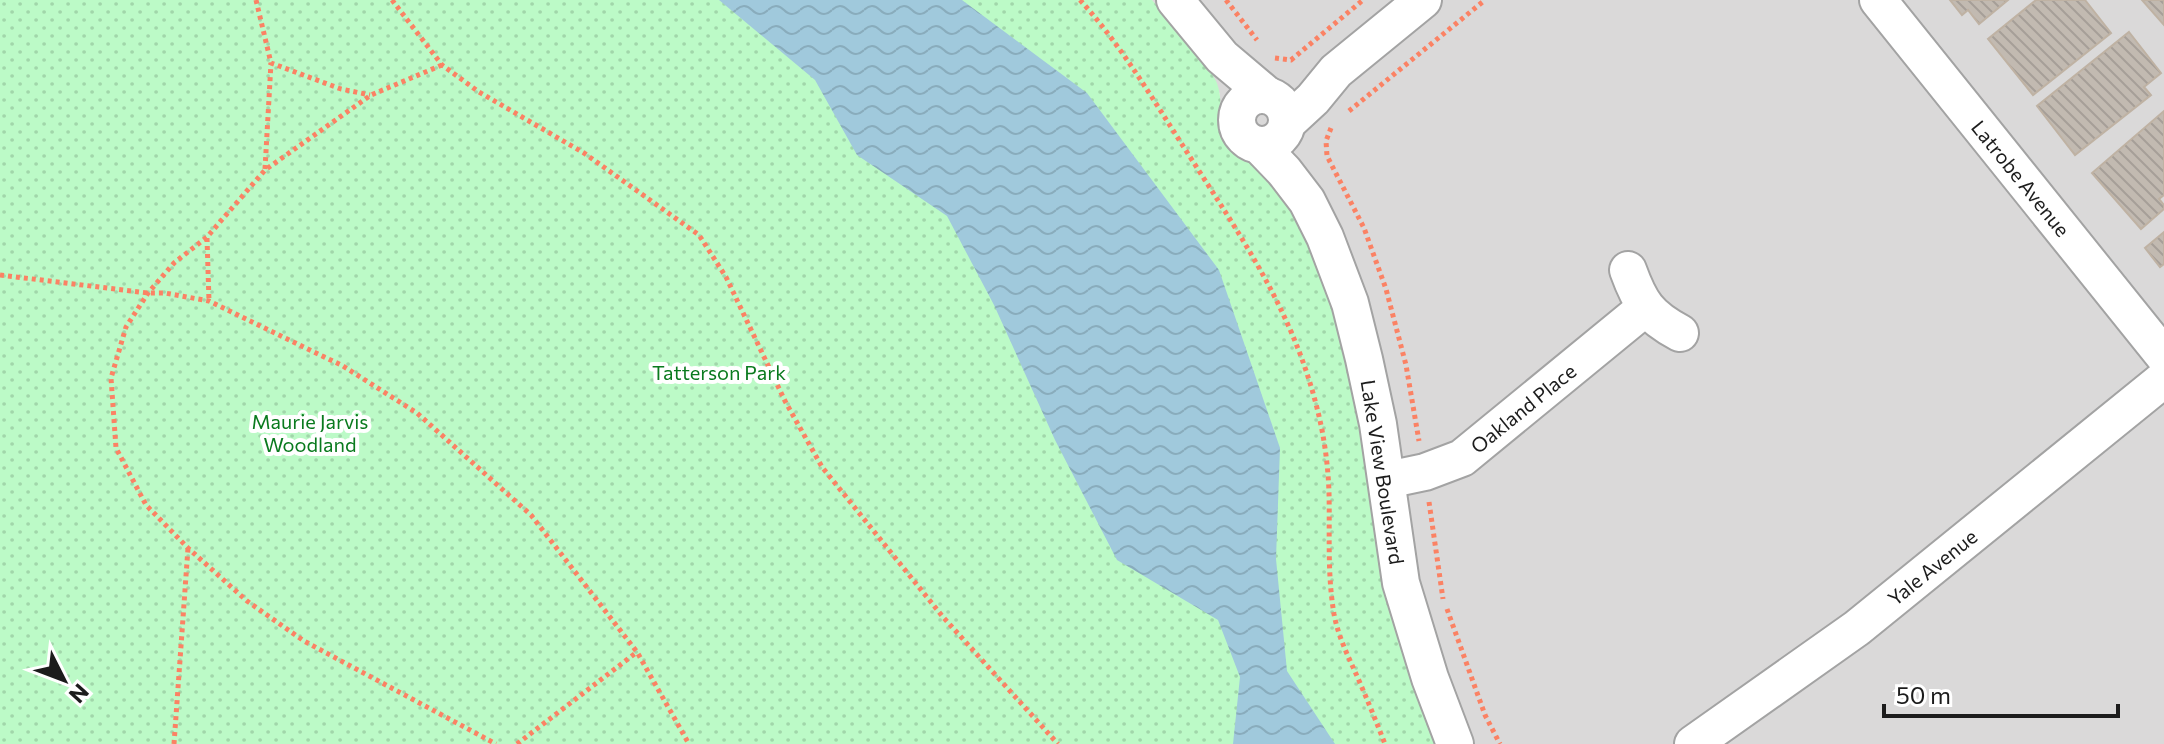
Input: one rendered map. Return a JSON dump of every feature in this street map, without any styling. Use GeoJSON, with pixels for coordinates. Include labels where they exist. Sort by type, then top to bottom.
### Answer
{"type":"FeatureCollection","features":[{"type":"Feature","properties":{"kind":"street","name":"Lake View Boulevard"},"geometry":{"type":"LineString","coordinates":[[1175,0],[1269,117],[1284,171],[1307,201],[1325,237],[1350,303],[1387,480],[1401,583],[1430,678],[1455,744]]}},
{"type":"Feature","properties":{"kind":"street"},"geometry":{"type":"LineString","coordinates":[[1269,117],[1336,71],[1423,0]]}},
{"type":"Feature","properties":{"kind":"street","name":"Latrobe Avenue"},"geometry":{"type":"LineString","coordinates":[[1878,0],[2164,356]]}},
{"type":"Feature","properties":{"kind":"street"},"geometry":{"type":"LineString","coordinates":[[1628,270],[1645,308],[1680,333]]}},
{"type":"Feature","properties":{"kind":"street","name":"Oakland Place"},"geometry":{"type":"LineString","coordinates":[[1387,480],[1425,472],[1462,458],[1645,308]]}},
{"type":"Feature","properties":{"kind":"street","name":"Yale Avenue"},"geometry":{"type":"LineString","coordinates":[[1693,744],[1857,628],[2164,379]]}},
{"type":"Feature","properties":{"kind":"path"},"geometry":{"type":"LineString","coordinates":[[256,0],[271,63],[265,170]]}},
{"type":"Feature","properties":{"kind":"path"},"geometry":{"type":"LineString","coordinates":[[392,0],[442,65],[479,92],[584,153],[699,235],[726,277],[785,401],[822,467],[943,617],[1058,744]]}},
{"type":"Feature","properties":{"kind":"path"},"geometry":{"type":"LineString","coordinates":[[1080,0],[1132,68],[1244,241],[1265,275],[1293,335],[1306,369],[1326,452],[1329,568],[1339,635],[1385,744]]}},
{"type":"Feature","properties":{"kind":"path"},"geometry":{"type":"LineString","coordinates":[[1226,0],[1263,48]]}},
{"type":"Feature","properties":{"kind":"path"},"geometry":{"type":"LineString","coordinates":[[1271,58],[1291,60],[1363,0]]}},
{"type":"Feature","properties":{"kind":"path"},"geometry":{"type":"LineString","coordinates":[[1342,117],[1485,0]]}},
{"type":"Feature","properties":{"kind":"path"},"geometry":{"type":"LineString","coordinates":[[271,63],[341,89],[371,95]]}},
{"type":"Feature","properties":{"kind":"path"},"geometry":{"type":"LineString","coordinates":[[442,65],[371,95],[265,170],[207,237],[174,263],[148,293],[126,327],[111,378],[116,448],[146,505],[247,601],[304,641],[496,744]]}},
{"type":"Feature","properties":{"kind":"path"},"geometry":{"type":"LineString","coordinates":[[1332,125],[1326,141],[1327,156],[1364,228],[1386,289],[1406,365],[1443,599],[1485,715],[1500,744]]}},
{"type":"Feature","properties":{"kind":"path"},"geometry":{"type":"LineString","coordinates":[[207,237],[209,301]]}},
{"type":"Feature","properties":{"kind":"path"},"geometry":{"type":"LineString","coordinates":[[0,275],[165,293],[209,301],[343,366],[417,413],[531,515],[637,652],[689,744]]}},
{"type":"Feature","properties":{"kind":"path"},"geometry":{"type":"LineString","coordinates":[[174,744],[188,548]]}},
{"type":"Feature","properties":{"kind":"path"},"geometry":{"type":"LineString","coordinates":[[517,744],[637,652]]}},
{"type":"Feature","properties":{"kind":"shaded area"},"geometry":{"type":"Polygon","coordinates":[[[1152,0],[2164,0],[2164,744],[1438,744],[1389,608],[1369,486],[1319,272],[1298,221],[1245,160],[1228,146],[1220,125],[1220,94],[1206,66],[1152,0]]]}},
{"type":"Feature","properties":{"kind":"green space","name":"Tatterson Park"},"geometry":{"type":"Polygon","coordinates":[[[0,0],[1152,0],[1211,72],[1219,89],[1225,140],[1241,157],[1275,178],[1299,223],[1318,269],[1338,327],[1353,387],[1377,547],[1388,598],[1438,744],[0,744],[0,0]]]}},
{"type":"Feature","properties":{"kind":"water"},"geometry":{"type":"Polygon","coordinates":[[[719,0],[962,0],[1087,93],[1219,270],[1280,448],[1276,559],[1287,671],[1335,744],[1233,744],[1240,677],[1218,620],[1117,560],[1055,440],[994,305],[947,216],[857,155],[815,80],[719,0]]]}},
{"type":"Feature","properties":{"kind":"building"},"geometry":{"type":"Polygon","coordinates":[[[1950,0],[2008,0],[1979,24],[1968,10],[1962,15],[1950,0]]]}},
{"type":"Feature","properties":{"kind":"building"},"geometry":{"type":"Polygon","coordinates":[[[2036,0],[2085,0],[2111,33],[2033,95],[1988,39],[2036,0]]]}},
{"type":"Feature","properties":{"kind":"building"},"geometry":{"type":"Polygon","coordinates":[[[2142,0],[2164,0],[2164,25],[2142,0]]]}},
{"type":"Feature","properties":{"kind":"building"},"geometry":{"type":"Polygon","coordinates":[[[2129,32],[2161,73],[2144,87],[2151,95],[2075,155],[2037,106],[2129,32]]]}},
{"type":"Feature","properties":{"kind":"building"},"geometry":{"type":"Polygon","coordinates":[[[2164,111],[2164,195],[2159,199],[2164,209],[2141,229],[2092,173],[2164,111]]]}},
{"type":"Feature","properties":{"kind":"building"},"geometry":{"type":"Polygon","coordinates":[[[2164,232],[2164,264],[2160,267],[2145,248],[2164,232]]]}},
{"type":"Feature","properties":{"kind":"park label","name":"Maurie Jarvis Woodland"},"geometry":{"type":"Point","coordinates":[310,432]}}]}
